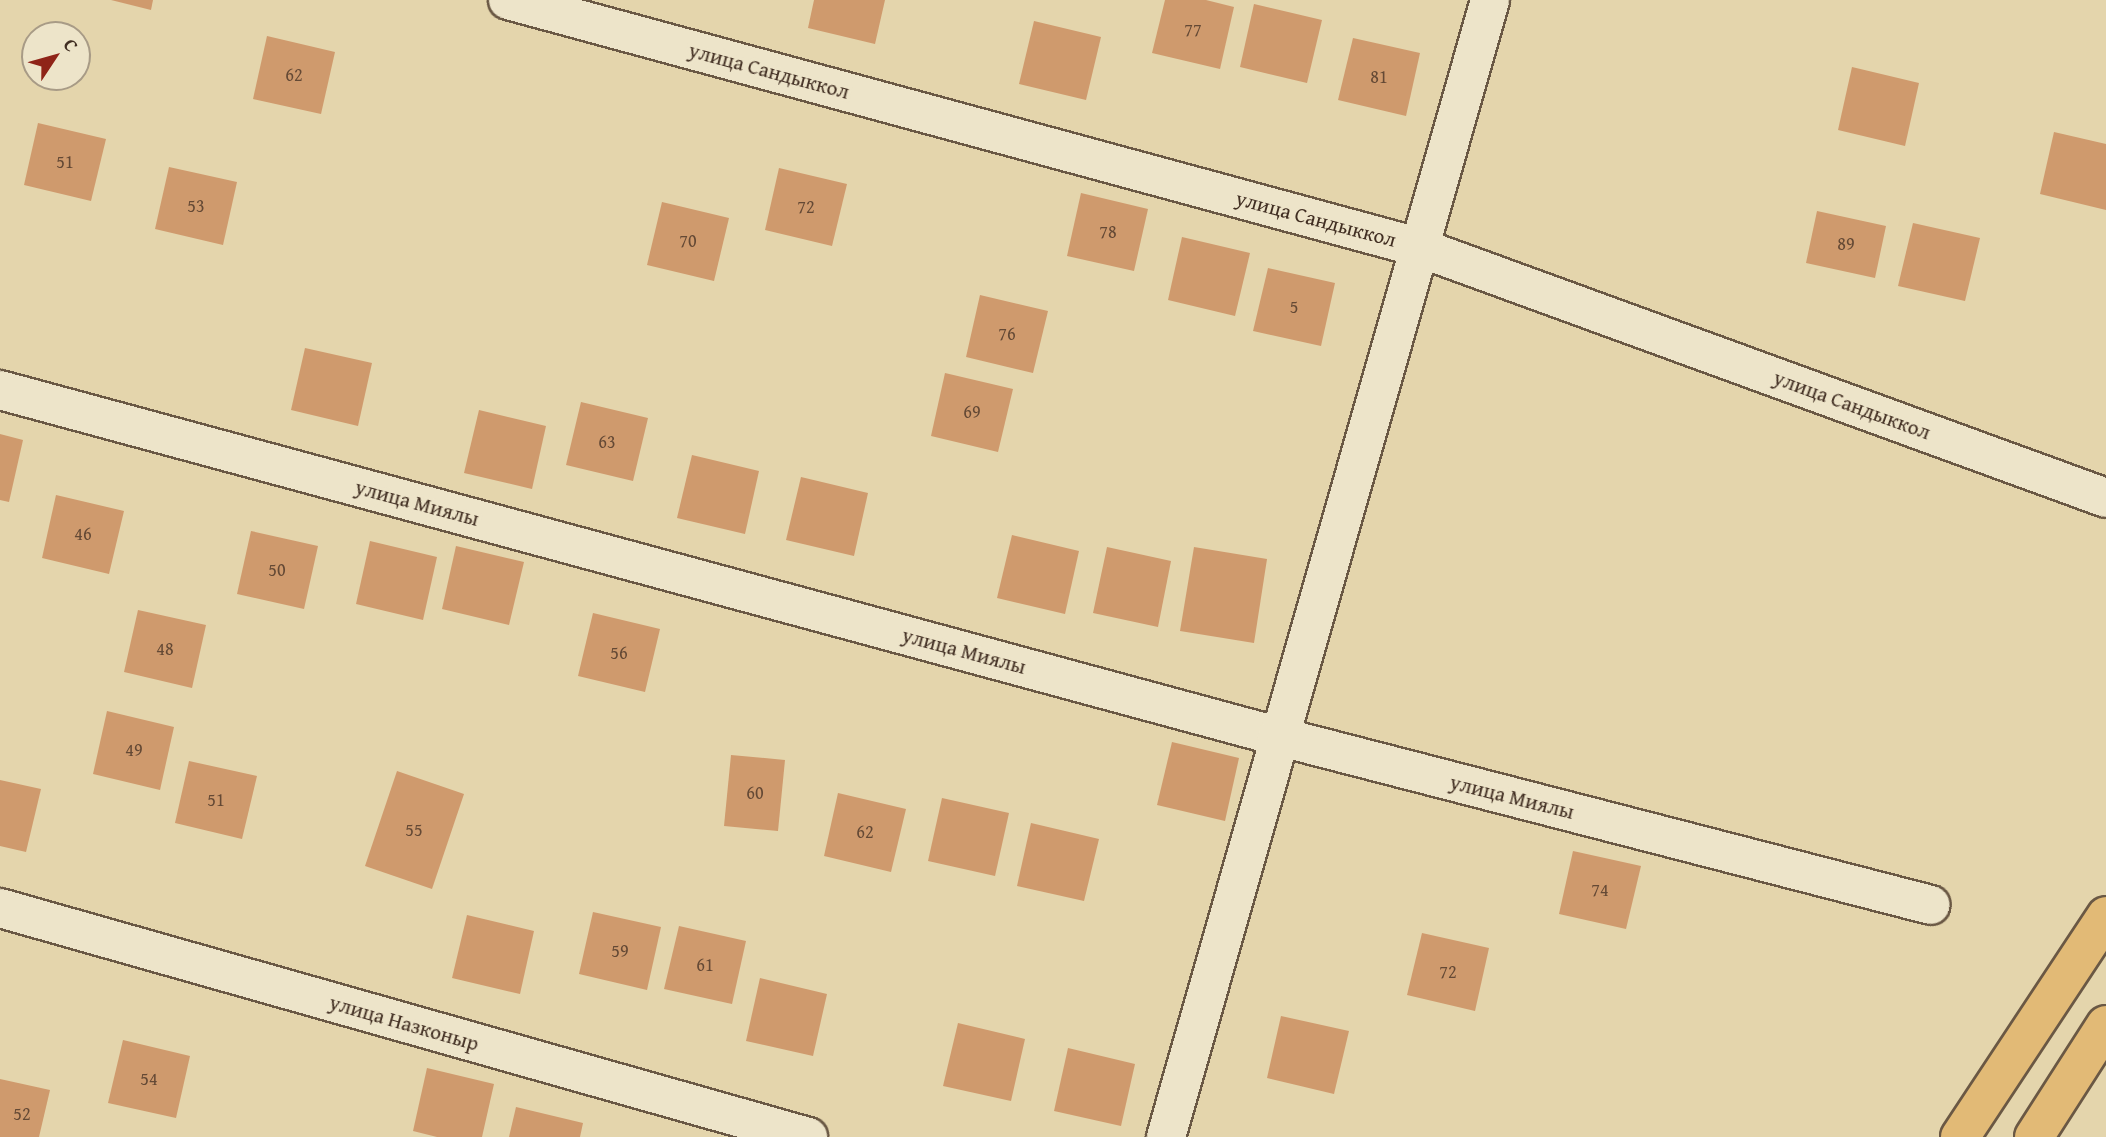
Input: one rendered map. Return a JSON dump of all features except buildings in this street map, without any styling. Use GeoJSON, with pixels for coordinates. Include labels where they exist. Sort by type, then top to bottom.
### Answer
{"type":"FeatureCollection","features":[{"type":"Feature","properties":{"kind":"main road"},"geometry":{"type":"LineString","coordinates":[[1960,1137],[2106,916]]}},
{"type":"Feature","properties":{"kind":"main road"},"geometry":{"type":"LineString","coordinates":[[2034,1137],[2106,1025]]}},
{"type":"Feature","properties":{"kind":"street","name":"улица Сандыккол"},"geometry":{"type":"LineString","coordinates":[[508,0],[1418,247],[2106,498]]}},
{"type":"Feature","properties":{"kind":"street"},"geometry":{"type":"LineString","coordinates":[[1166,1137],[1277,736],[1490,0]]}},
{"type":"Feature","properties":{"kind":"street","name":"улица Миялы"},"geometry":{"type":"LineString","coordinates":[[0,390],[1277,736],[1931,905]]}},
{"type":"Feature","properties":{"kind":"street","name":"улица Назконыр"},"geometry":{"type":"LineString","coordinates":[[0,908],[808,1137]]}}]}
